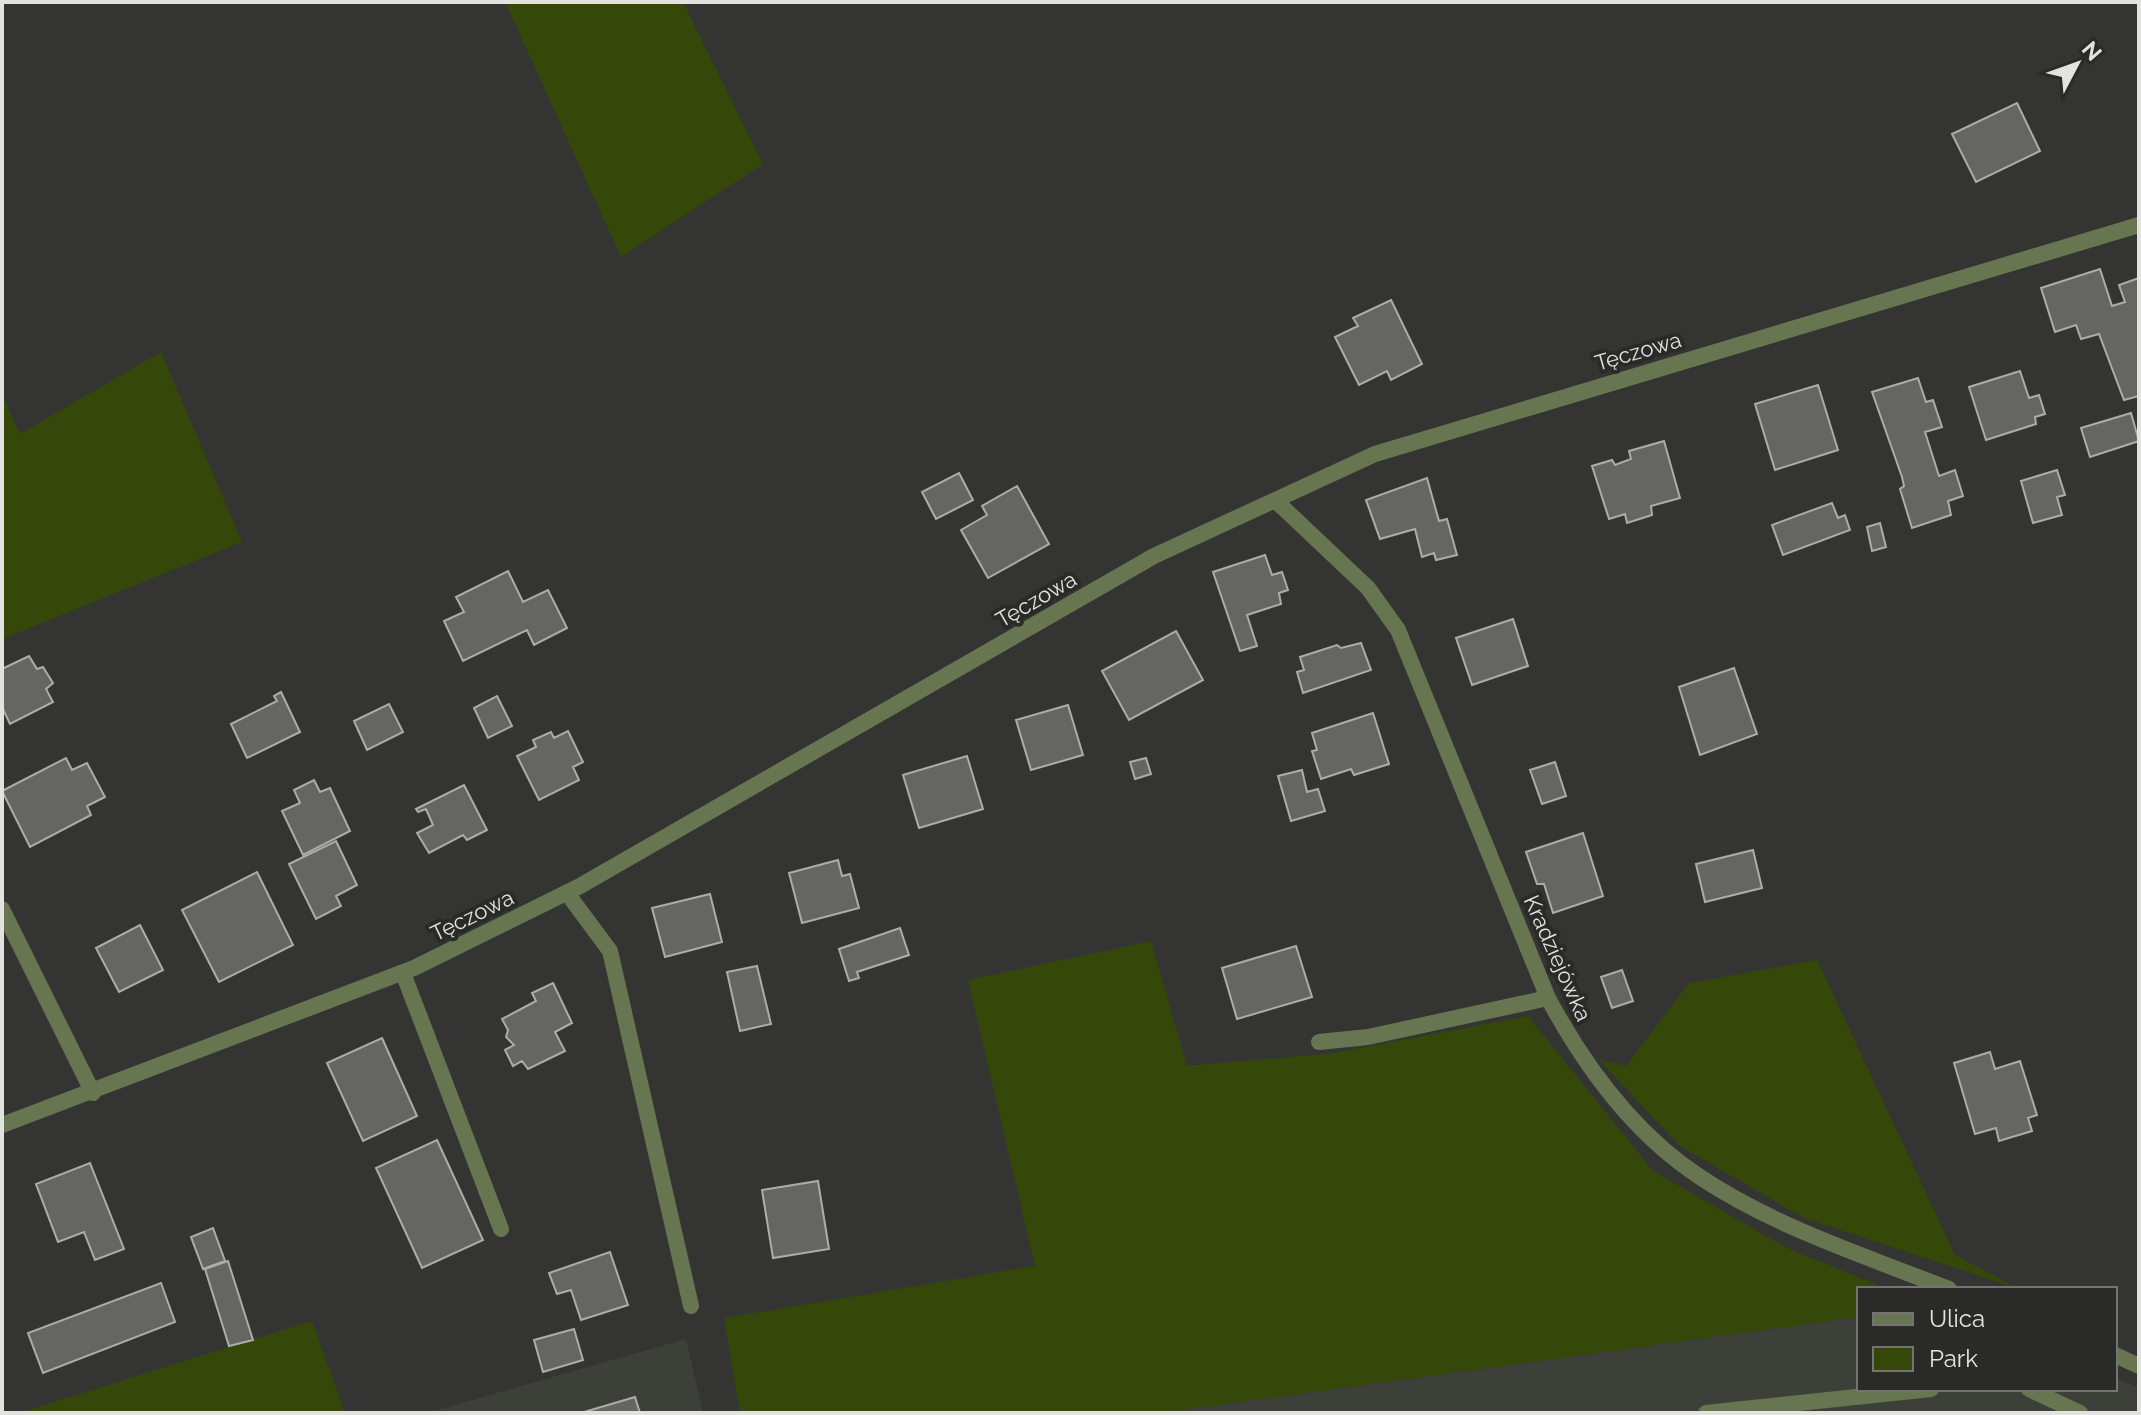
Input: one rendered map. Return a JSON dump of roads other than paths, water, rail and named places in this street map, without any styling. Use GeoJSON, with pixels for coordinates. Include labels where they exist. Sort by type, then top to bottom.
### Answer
{"type":"FeatureCollection","features":[{"type":"Feature","properties":{"kind":"street","name":"Tęczowa"},"geometry":{"type":"LineString","coordinates":[[2,1125],[403,973],[567,893],[1154,556],[1375,454],[2139,225]]}},
{"type":"Feature","properties":{"kind":"street","name":"Kradziejówka"},"geometry":{"type":"LineString","coordinates":[[1276,501],[1368,588],[1398,630],[1548,998],[1572,1043],[1605,1089],[1651,1138],[1699,1177],[1755,1209],[1944,1287]]}},
{"type":"Feature","properties":{"kind":"street"},"geometry":{"type":"LineString","coordinates":[[567,893],[610,951],[691,1306]]}},
{"type":"Feature","properties":{"kind":"street"},"geometry":{"type":"LineString","coordinates":[[2,909],[93,1093]]}},
{"type":"Feature","properties":{"kind":"street"},"geometry":{"type":"LineString","coordinates":[[403,973],[501,1229]]}},
{"type":"Feature","properties":{"kind":"street"},"geometry":{"type":"LineString","coordinates":[[1319,1042],[1368,1037],[1548,998]]}},
{"type":"Feature","properties":{"kind":"street"},"geometry":{"type":"LineString","coordinates":[[2117,1356],[2139,1366]]}},
{"type":"Feature","properties":{"kind":"street"},"geometry":{"type":"LineString","coordinates":[[1706,1413],[1912,1391]]}},
{"type":"Feature","properties":{"kind":"street"},"geometry":{"type":"LineString","coordinates":[[2033,1391],[2080,1413]]}}]}
